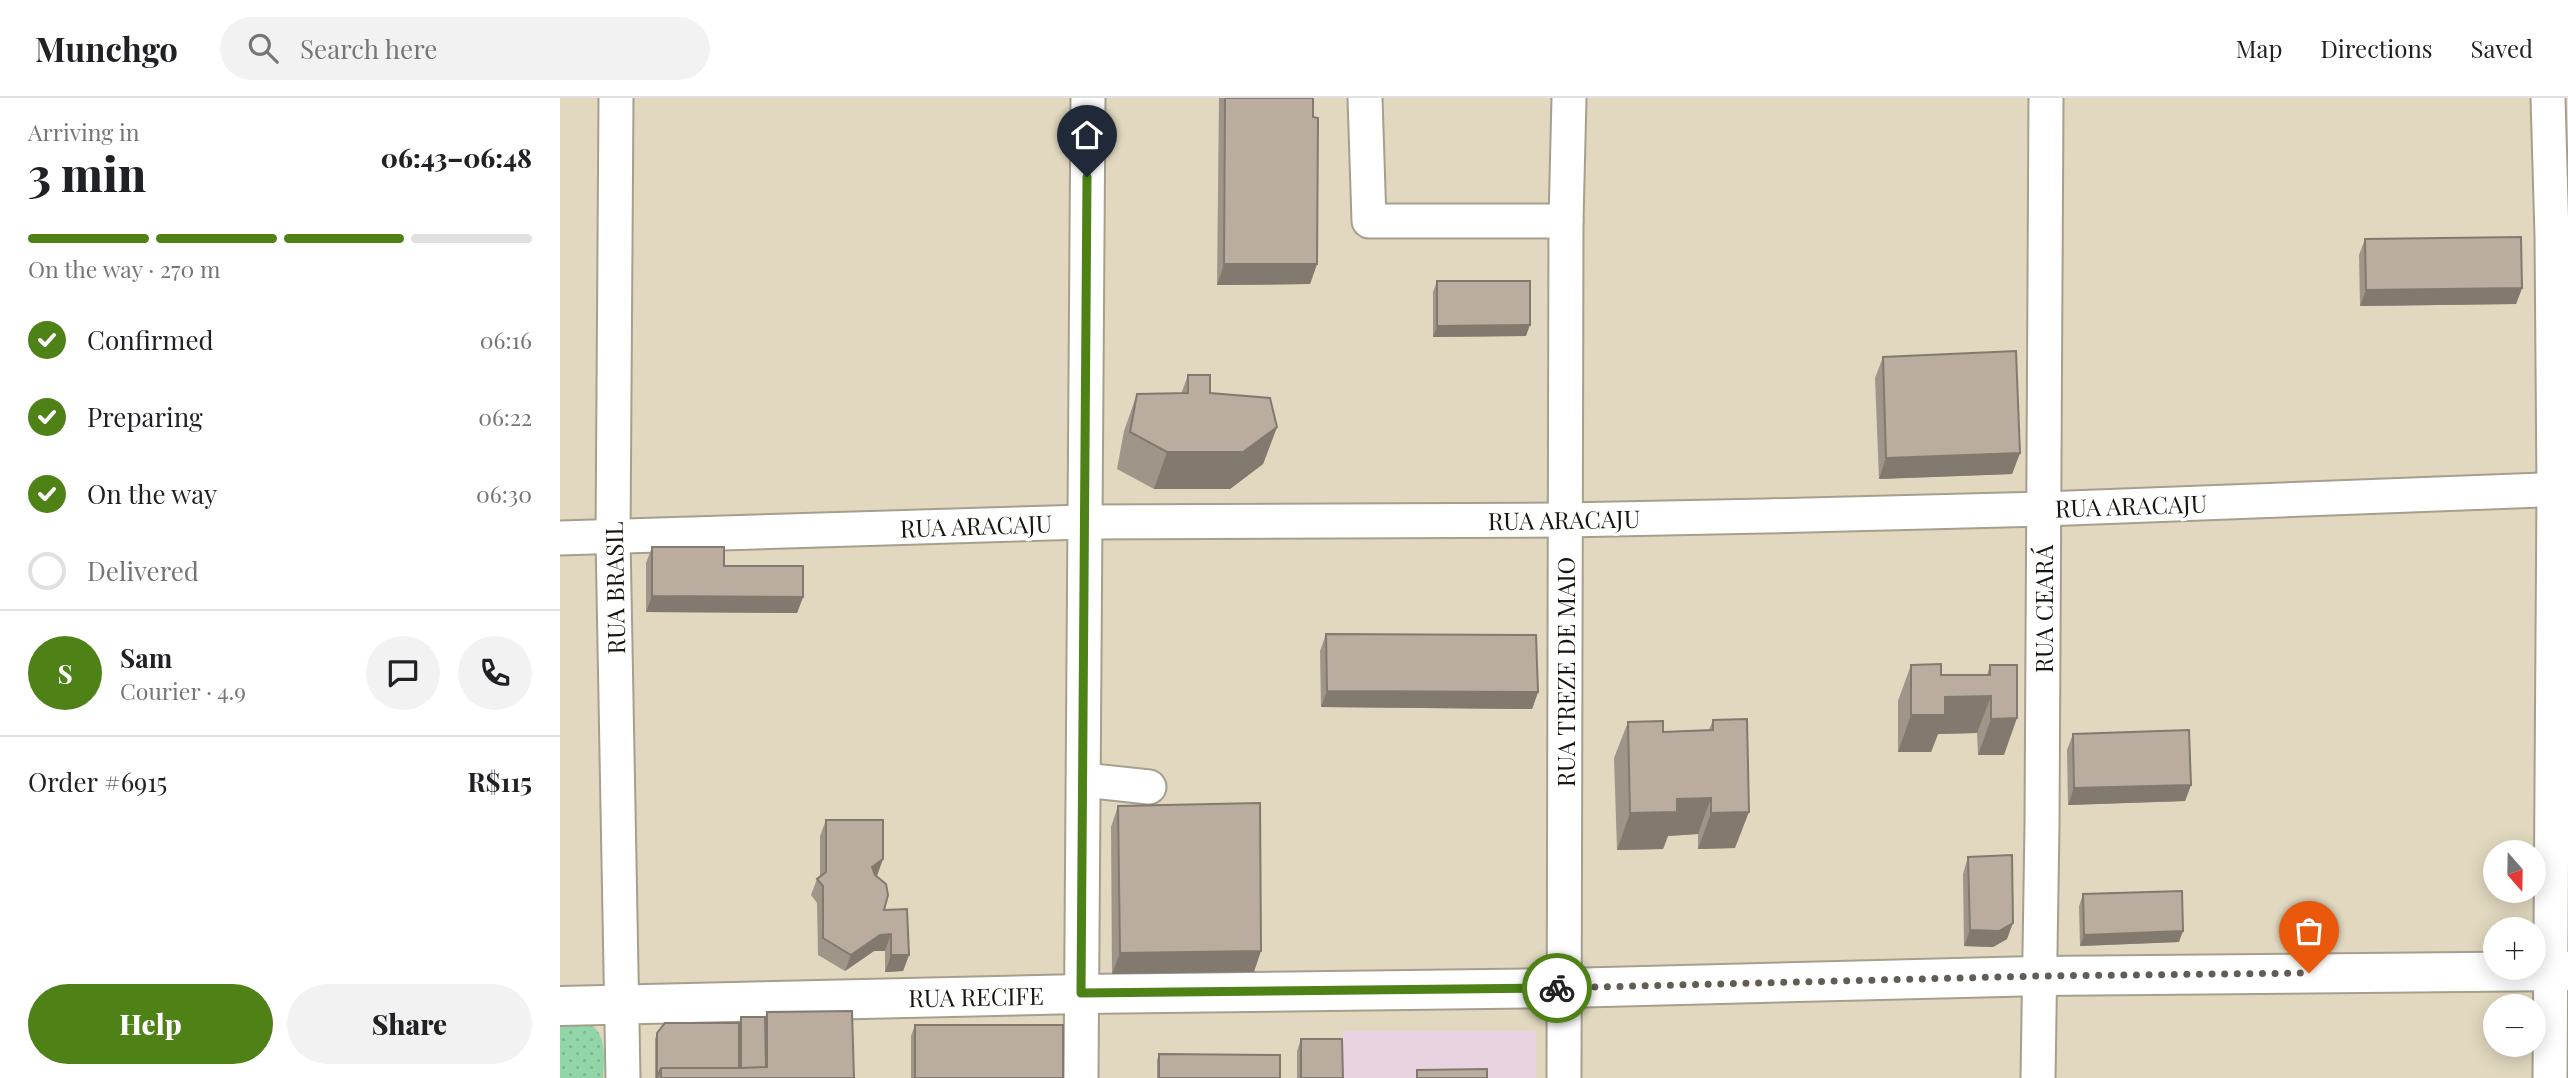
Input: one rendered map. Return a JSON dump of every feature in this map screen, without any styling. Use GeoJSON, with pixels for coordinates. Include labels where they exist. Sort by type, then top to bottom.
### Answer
{"type":"FeatureCollection","features":[{"type":"Feature","properties":{"kind":"main road","name":"RUA RECIFE"},"geometry":{"type":"LineString","coordinates":[[560,1006],[1081,993],[1565,988],[2039,976],[2560,971]]}},
{"type":"Feature","properties":{"kind":"street","name":"RUA BRASIL"},"geometry":{"type":"LineString","coordinates":[[616,98],[612,537],[623,1078]]}},
{"type":"Feature","properties":{"kind":"street"},"geometry":{"type":"LineString","coordinates":[[1081,1078],[1088,98]]}},
{"type":"Feature","properties":{"kind":"street"},"geometry":{"type":"LineString","coordinates":[[1365,98],[1369,221],[1566,221]]}},
{"type":"Feature","properties":{"kind":"street","name":"RUA TREZE DE MAIO"},"geometry":{"type":"LineString","coordinates":[[1564,1078],[1566,221],[1569,98]]}},
{"type":"Feature","properties":{"kind":"street","name":"RUA CEARÁ"},"geometry":{"type":"LineString","coordinates":[[2038,1078],[2046,98]]}},
{"type":"Feature","properties":{"kind":"street"},"geometry":{"type":"LineString","coordinates":[[2548,98],[2561,489],[2560,971],[2550,1078]]}},
{"type":"Feature","properties":{"kind":"street","name":"RUA ARACAJU"},"geometry":{"type":"LineString","coordinates":[[560,538],[1085,522],[1565,520],[2043,509],[2561,489]]}},
{"type":"Feature","properties":{"kind":"street"},"geometry":{"type":"LineString","coordinates":[[1084,780],[1149,787]]}},
{"type":"Feature","properties":{"kind":"shaded area"},"geometry":{"type":"Polygon","coordinates":[[[560,98],[2564,98],[2559,1078],[560,1078],[560,98]]]}},
{"type":"Feature","properties":{"kind":"shaded area"},"geometry":{"type":"Polygon","coordinates":[[[1343,1031],[1536,1031],[1536,1078],[1343,1078],[1343,1031]]]}},
{"type":"Feature","properties":{"kind":"green space"},"geometry":{"type":"Polygon","coordinates":[[[560,1022],[586,1023],[595,1028],[604,1048],[603,1078],[560,1078],[560,1022]]]}},
{"type":"Feature","properties":{"kind":"building"},"geometry":{"type":"Polygon","coordinates":[[[1225,98],[1313,98],[1313,117],[1318,118],[1317,264],[1224,264],[1225,98]]]}},
{"type":"Feature","properties":{"kind":"building"},"geometry":{"type":"Polygon","coordinates":[[[2521,237],[2522,288],[2366,290],[2365,239],[2521,237]]]}},
{"type":"Feature","properties":{"kind":"building"},"geometry":{"type":"Polygon","coordinates":[[[1437,281],[1530,281],[1530,325],[1437,326],[1437,281]]]}},
{"type":"Feature","properties":{"kind":"building"},"geometry":{"type":"Polygon","coordinates":[[[2016,351],[2020,453],[1886,458],[1883,357],[2016,351]]]}},
{"type":"Feature","properties":{"kind":"building"},"geometry":{"type":"Polygon","coordinates":[[[1188,375],[1210,375],[1210,393],[1270,398],[1277,427],[1243,452],[1167,452],[1130,432],[1137,394],[1188,393],[1188,375]]]}},
{"type":"Feature","properties":{"kind":"building"},"geometry":{"type":"Polygon","coordinates":[[[652,547],[724,547],[724,566],[803,566],[803,597],[652,596],[652,547]]]}},
{"type":"Feature","properties":{"kind":"building"},"geometry":{"type":"Polygon","coordinates":[[[1326,634],[1536,635],[1538,692],[1327,691],[1326,634]]]}},
{"type":"Feature","properties":{"kind":"building"},"geometry":{"type":"Polygon","coordinates":[[[1941,664],[1941,675],[1990,675],[1990,665],[2017,665],[2017,718],[1991,719],[1991,696],[1945,697],[1945,715],[1911,715],[1911,665],[1941,664]]]}},
{"type":"Feature","properties":{"kind":"building"},"geometry":{"type":"Polygon","coordinates":[[[1747,719],[1749,812],[1711,813],[1711,798],[1677,799],[1677,812],[1630,813],[1628,722],[1663,721],[1663,732],[1713,730],[1713,720],[1747,719]]]}},
{"type":"Feature","properties":{"kind":"building"},"geometry":{"type":"Polygon","coordinates":[[[2189,730],[2191,785],[2074,788],[2073,734],[2189,730]]]}},
{"type":"Feature","properties":{"kind":"building"},"geometry":{"type":"Polygon","coordinates":[[[1260,803],[1261,951],[1120,953],[1118,806],[1260,803]]]}},
{"type":"Feature","properties":{"kind":"building"},"geometry":{"type":"Polygon","coordinates":[[[826,820],[883,820],[883,859],[872,867],[875,875],[886,884],[888,895],[884,910],[907,909],[909,955],[891,955],[891,934],[880,935],[851,955],[823,938],[823,886],[817,879],[826,872],[826,820]]]}},
{"type":"Feature","properties":{"kind":"building"},"geometry":{"type":"Polygon","coordinates":[[[2012,855],[2013,923],[1999,931],[1970,930],[1968,857],[2012,855]]]}},
{"type":"Feature","properties":{"kind":"building"},"geometry":{"type":"Polygon","coordinates":[[[2182,891],[2183,931],[2084,935],[2083,894],[2182,891]]]}},
{"type":"Feature","properties":{"kind":"building"},"geometry":{"type":"Polygon","coordinates":[[[852,1011],[854,1078],[661,1078],[661,1068],[767,1067],[767,1012],[852,1011]]]}},
{"type":"Feature","properties":{"kind":"building"},"geometry":{"type":"Polygon","coordinates":[[[741,1017],[765,1017],[766,1067],[741,1068],[741,1017]]]}},
{"type":"Feature","properties":{"kind":"building"},"geometry":{"type":"Polygon","coordinates":[[[665,1023],[739,1023],[739,1068],[661,1068],[657,1078],[657,1033],[665,1023]]]}},
{"type":"Feature","properties":{"kind":"building"},"geometry":{"type":"Polygon","coordinates":[[[915,1025],[1063,1025],[1063,1078],[915,1078],[915,1025]]]}},
{"type":"Feature","properties":{"kind":"building"},"geometry":{"type":"Polygon","coordinates":[[[1301,1039],[1342,1039],[1343,1078],[1301,1078],[1301,1039]]]}},
{"type":"Feature","properties":{"kind":"building"},"geometry":{"type":"Polygon","coordinates":[[[1159,1054],[1280,1055],[1280,1078],[1159,1078],[1159,1054]]]}},
{"type":"Feature","properties":{"kind":"building"},"geometry":{"type":"Polygon","coordinates":[[[1487,1069],[1487,1078],[1417,1078],[1417,1070],[1487,1069]]]}},
{"type":"Feature","properties":{"kind":"way so far"},"geometry":{"type":"LineString","coordinates":[[1557,988],[2039,976],[2309,973]]}},
{"type":"Feature","properties":{"kind":"route"},"geometry":{"type":"LineString","coordinates":[[1087,177],[1081,993],[1557,988]]}}]}
